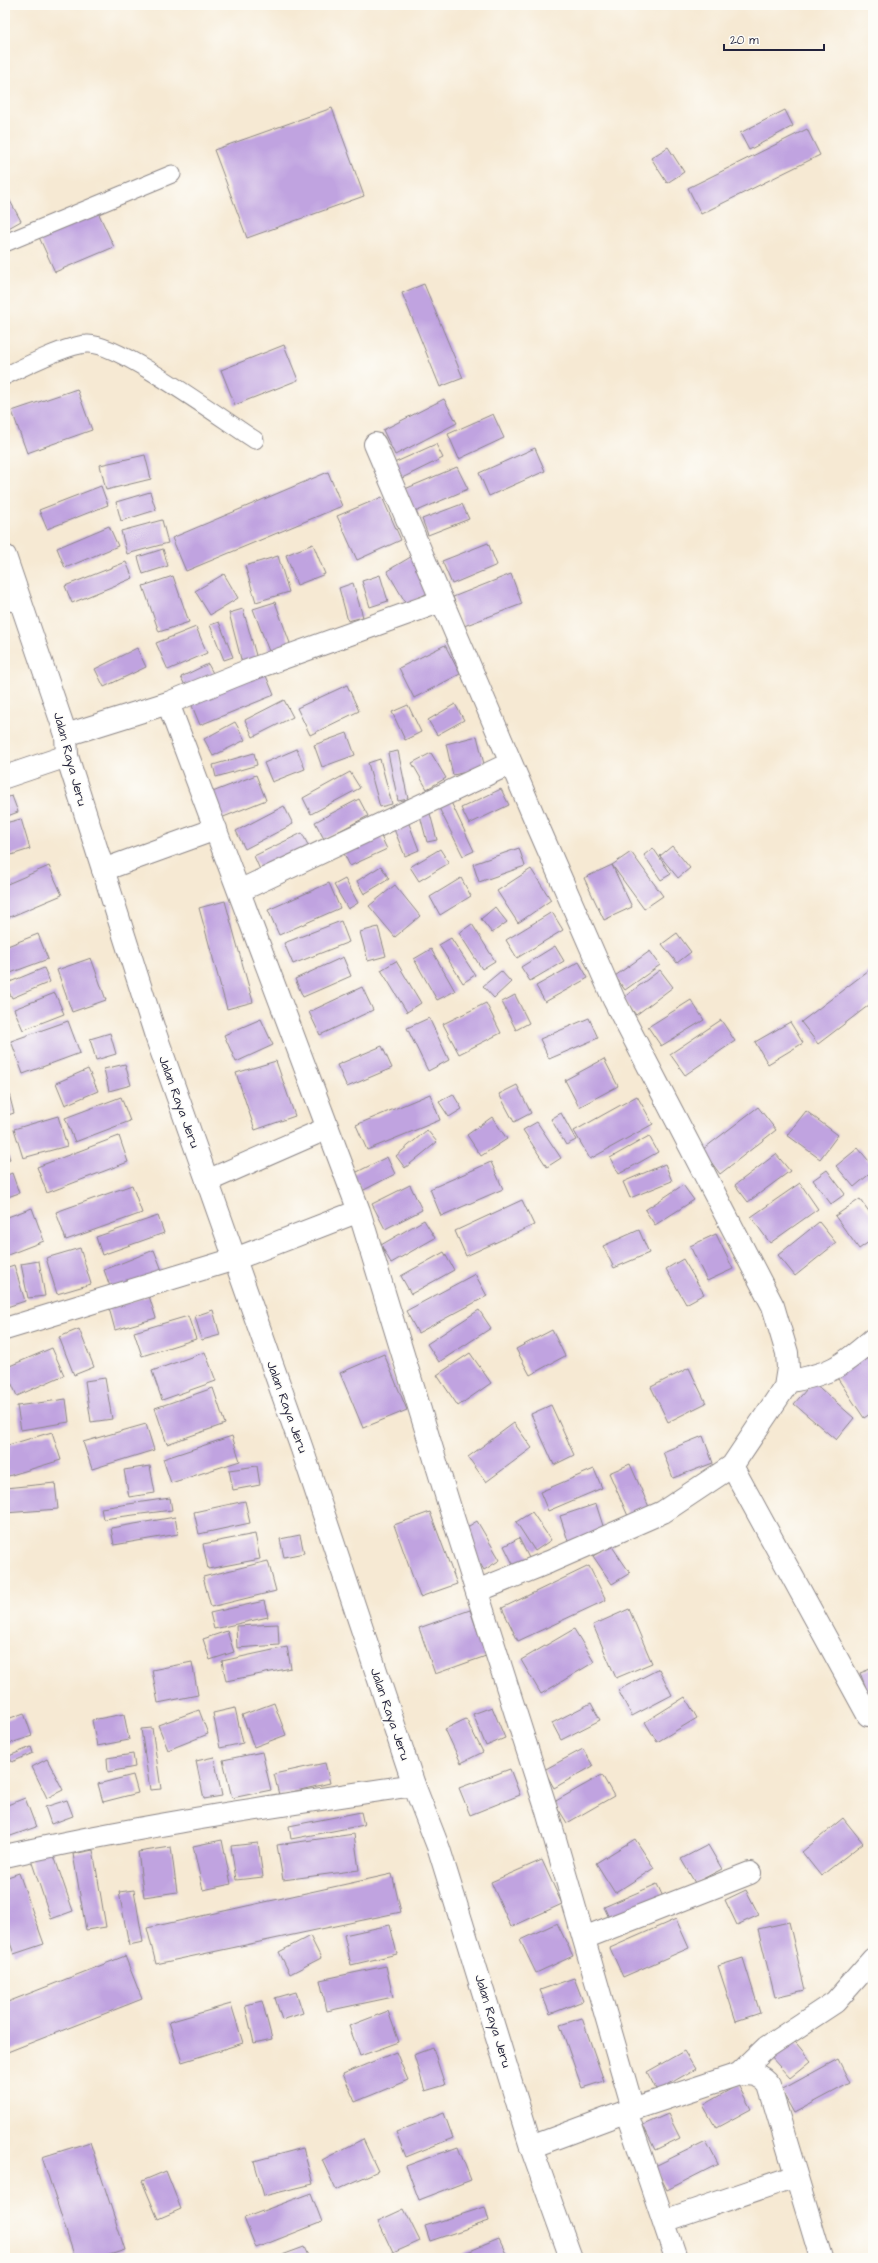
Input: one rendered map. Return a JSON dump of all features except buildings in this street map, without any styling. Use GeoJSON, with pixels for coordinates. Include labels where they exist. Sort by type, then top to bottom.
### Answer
{"type":"FeatureCollection","features":[{"type":"Feature","properties":{"kind":"street"},"geometry":{"type":"LineString","coordinates":[[375,444],[614,1000],[773,1306],[787,1353],[788,1368],[783,1392],[732,1466],[663,1512],[549,1562],[477,1590]]}},
{"type":"Feature","properties":{"kind":"street","name":"Jalan Raya Jeru"},"geometry":{"type":"LineString","coordinates":[[5,556],[11,599],[66,746],[103,870],[155,1033],[302,1449],[414,1785],[439,1849],[473,1954],[531,2146],[571,2258]]}},
{"type":"Feature","properties":{"kind":"street"},"geometry":{"type":"LineString","coordinates":[[5,777],[66,746],[247,671],[442,601]]}},
{"type":"Feature","properties":{"kind":"street"},"geometry":{"type":"LineString","coordinates":[[168,703],[359,1211],[546,1808],[584,1938],[629,2110],[676,2258]]}},
{"type":"Feature","properties":{"kind":"street"},"geometry":{"type":"LineString","coordinates":[[239,890],[511,763]]}},
{"type":"Feature","properties":{"kind":"street"},"geometry":{"type":"LineString","coordinates":[[103,870],[216,829]]}},
{"type":"Feature","properties":{"kind":"street"},"geometry":{"type":"LineString","coordinates":[[207,1181],[328,1128]]}},
{"type":"Feature","properties":{"kind":"street"},"geometry":{"type":"LineString","coordinates":[[5,1329],[235,1259],[359,1211]]}},
{"type":"Feature","properties":{"kind":"street"},"geometry":{"type":"LineString","coordinates":[[786,1382],[818,1376],[831,1371],[848,1360],[873,1339]]}},
{"type":"Feature","properties":{"kind":"street"},"geometry":{"type":"LineString","coordinates":[[732,1466],[868,1715]]}},
{"type":"Feature","properties":{"kind":"street"},"geometry":{"type":"LineString","coordinates":[[5,1856],[74,1840],[215,1815],[414,1785]]}},
{"type":"Feature","properties":{"kind":"street"},"geometry":{"type":"LineString","coordinates":[[584,1938],[750,1873]]}},
{"type":"Feature","properties":{"kind":"street"},"geometry":{"type":"LineString","coordinates":[[739,2074],[767,2047],[835,2002],[873,1959]]}},
{"type":"Feature","properties":{"kind":"street"},"geometry":{"type":"LineString","coordinates":[[531,2146],[629,2110],[739,2074],[755,2074],[764,2078],[769,2085],[821,2258]]}},
{"type":"Feature","properties":{"kind":"street"},"geometry":{"type":"LineString","coordinates":[[664,2220],[796,2176]]}},
{"type":"Feature","properties":{"kind":"lane"},"geometry":{"type":"LineString","coordinates":[[5,243],[172,174]]}},
{"type":"Feature","properties":{"kind":"lane"},"geometry":{"type":"LineString","coordinates":[[5,376],[42,359],[83,344],[99,346],[153,372],[255,440]]}}]}
